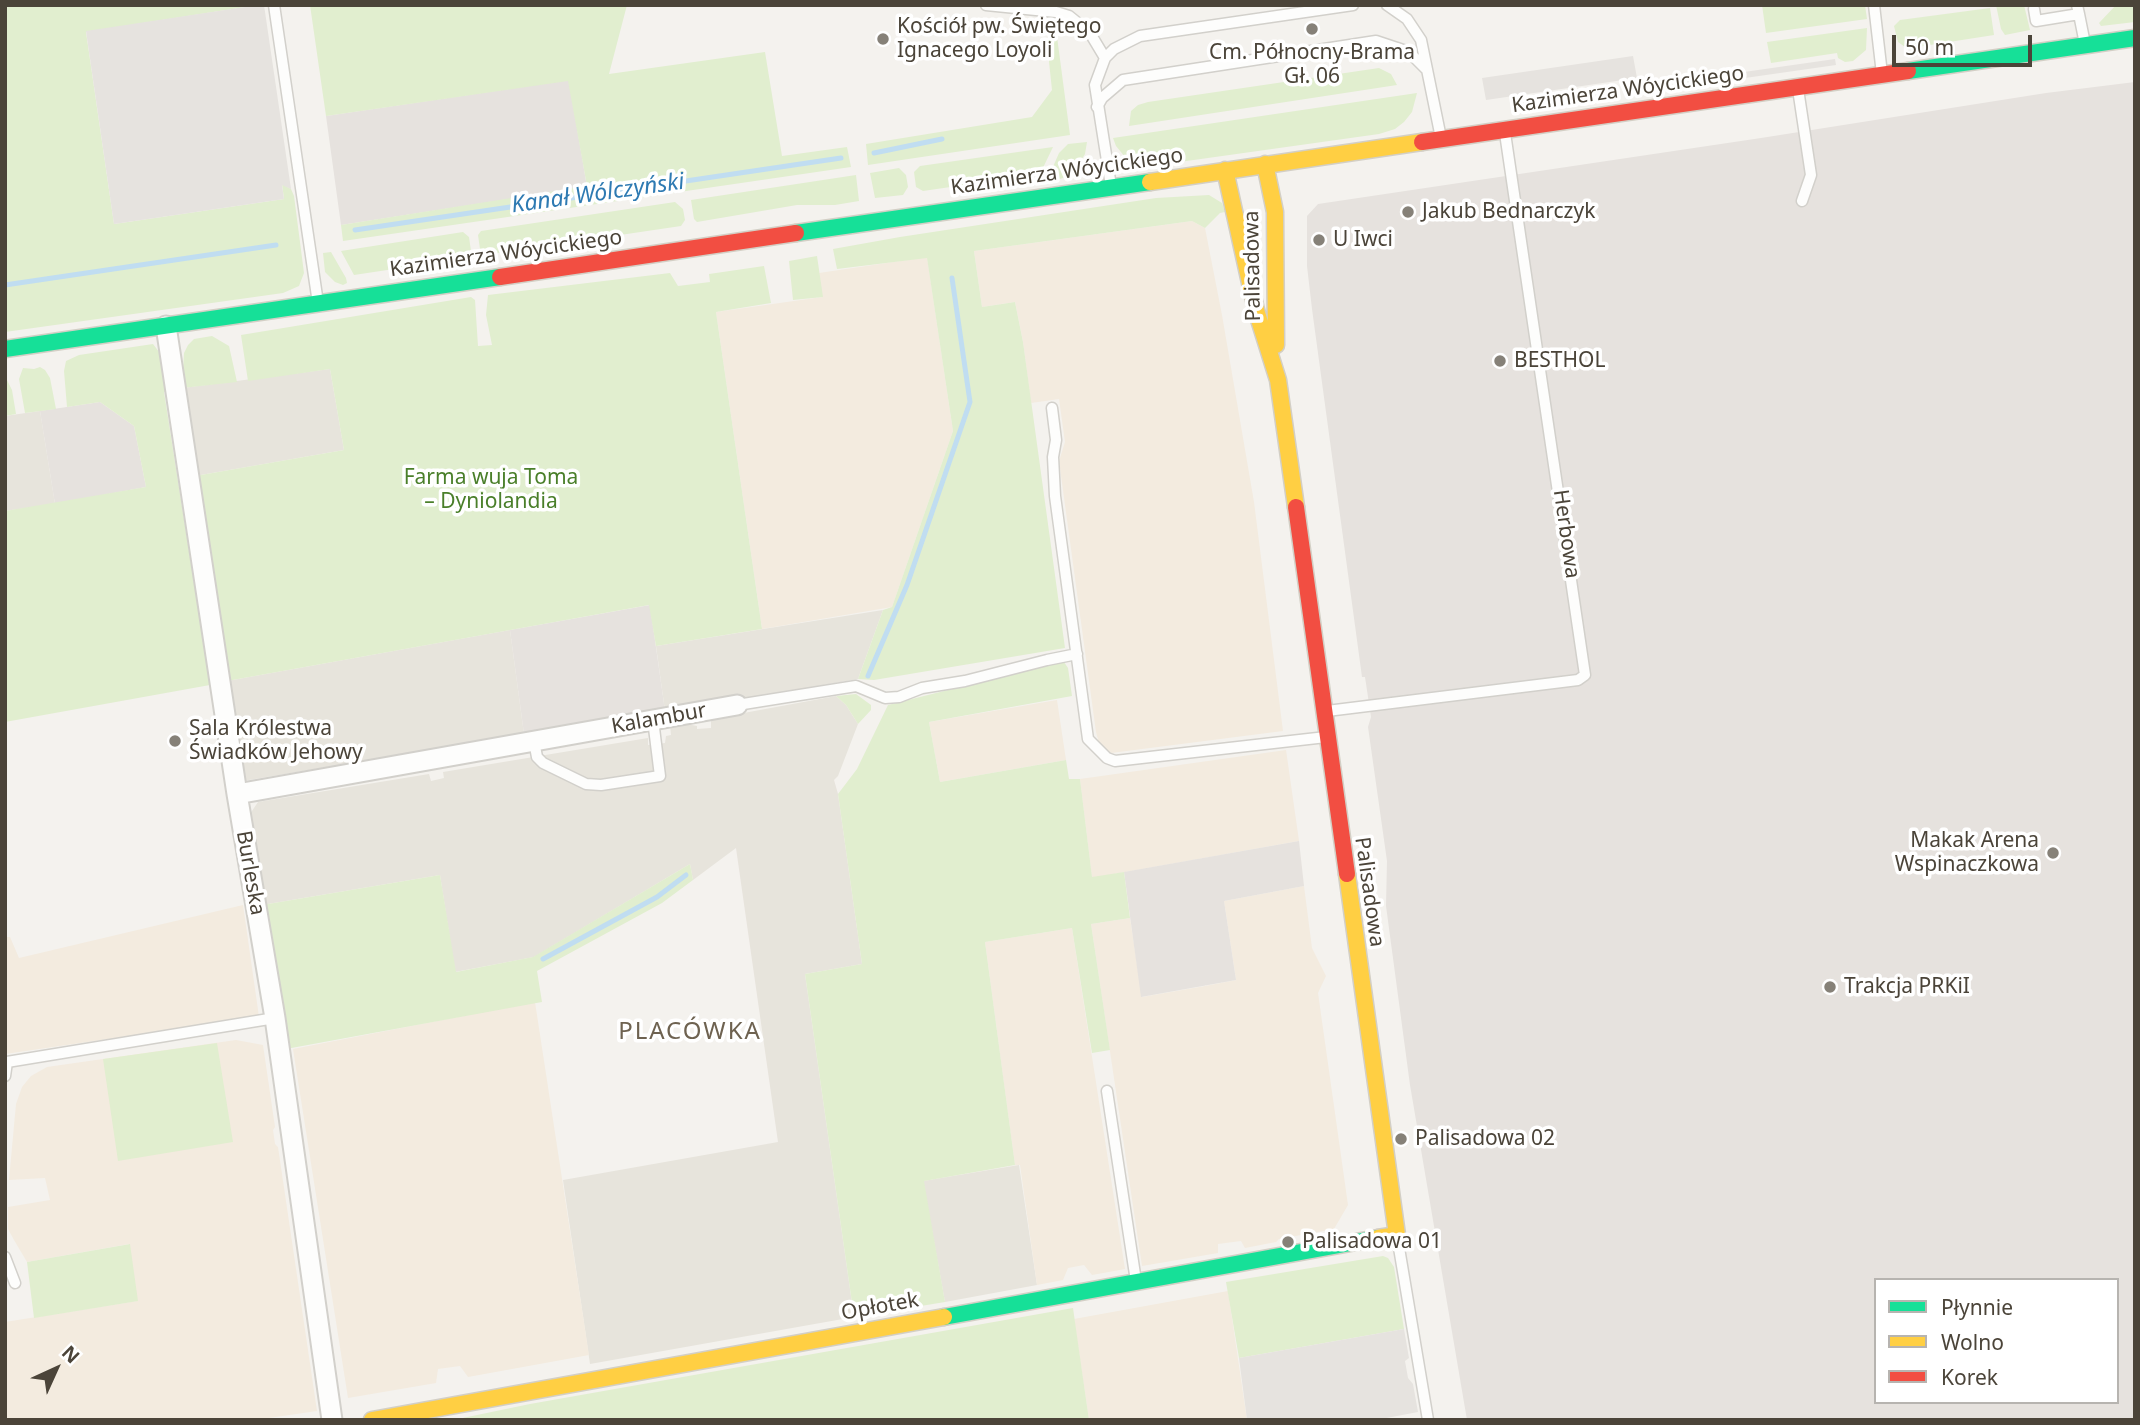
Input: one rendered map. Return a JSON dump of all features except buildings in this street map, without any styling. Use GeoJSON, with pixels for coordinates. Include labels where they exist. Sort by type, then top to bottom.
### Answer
{"type":"FeatureCollection","features":[{"type":"Feature","properties":{"kind":"street","name":"Kazimierza Wóycickiego"},"geometry":{"type":"LineString","coordinates":[[5,349],[2135,38]]}},
{"type":"Feature","properties":{"kind":"street","name":"Palisadowa"},"geometry":{"type":"LineString","coordinates":[[1265,164],[1275,212],[1276,368],[1397,1235]]}},
{"type":"Feature","properties":{"kind":"street","name":"Palisadowa"},"geometry":{"type":"LineString","coordinates":[[1225,170],[1256,310],[1276,368]]}},
{"type":"Feature","properties":{"kind":"street","name":"Burleska"},"geometry":{"type":"LineString","coordinates":[[166,326],[237,794],[275,1018],[332,1420]]}},
{"type":"Feature","properties":{"kind":"street","name":"Kalambur"},"geometry":{"type":"LineString","coordinates":[[237,794],[737,705]]}},
{"type":"Feature","properties":{"kind":"street","name":"Opłotek"},"geometry":{"type":"LineString","coordinates":[[372,1420],[1397,1235]]}},
{"type":"Feature","properties":{"kind":"lane"},"geometry":{"type":"LineString","coordinates":[[274,5],[318,303]]}},
{"type":"Feature","properties":{"kind":"lane"},"geometry":{"type":"LineString","coordinates":[[986,5],[1056,12],[1069,16],[1090,33],[1105,58]]}},
{"type":"Feature","properties":{"kind":"lane"},"geometry":{"type":"LineString","coordinates":[[1111,187],[1095,85],[1105,58],[1114,49],[1140,36],[1353,5]]}},
{"type":"Feature","properties":{"kind":"lane"},"geometry":{"type":"LineString","coordinates":[[1387,5],[1396,9],[1415,29],[1424,52],[1441,139]]}},
{"type":"Feature","properties":{"kind":"lane"},"geometry":{"type":"LineString","coordinates":[[1874,5],[1882,75]]}},
{"type":"Feature","properties":{"kind":"lane"},"geometry":{"type":"LineString","coordinates":[[2034,9],[2036,21],[2078,9],[2085,45]]}},
{"type":"Feature","properties":{"kind":"lane"},"geometry":{"type":"LineString","coordinates":[[1097,107],[1102,98],[1123,80],[1376,41],[1409,52],[1426,69]]}},
{"type":"Feature","properties":{"kind":"lane"},"geometry":{"type":"LineString","coordinates":[[1798,87],[1811,175],[1802,201]]}},
{"type":"Feature","properties":{"kind":"lane","name":"Herbowa"},"geometry":{"type":"LineString","coordinates":[[1323,711],[1578,680],[1585,675],[1505,129]]}},
{"type":"Feature","properties":{"kind":"lane"},"geometry":{"type":"LineString","coordinates":[[1052,408],[1056,440],[1052,457],[1055,496],[1088,739],[1107,758],[1115,761],[1326,737]]}},
{"type":"Feature","properties":{"kind":"lane","name":"Kalambur"},"geometry":{"type":"LineString","coordinates":[[737,705],[856,686],[885,698],[899,697],[922,688],[965,681],[1077,654]]}},
{"type":"Feature","properties":{"kind":"lane"},"geometry":{"type":"LineString","coordinates":[[534,741],[537,757],[543,763],[586,785],[660,776],[653,720]]}},
{"type":"Feature","properties":{"kind":"lane"},"geometry":{"type":"LineString","coordinates":[[5,1076],[7,1062],[275,1018]]}},
{"type":"Feature","properties":{"kind":"lane"},"geometry":{"type":"LineString","coordinates":[[1107,1091],[1136,1282]]}},
{"type":"Feature","properties":{"kind":"lane","name":"Palisadowa"},"geometry":{"type":"LineString","coordinates":[[1397,1235],[1428,1420]]}},
{"type":"Feature","properties":{"kind":"lane"},"geometry":{"type":"LineString","coordinates":[[5,1258],[15,1283]]}},
{"type":"Feature","properties":{"kind":"shaded area"},"geometry":{"type":"Polygon","coordinates":[[[264,5],[291,189],[282,185],[284,199],[114,224],[86,31],[264,5]]]}},
{"type":"Feature","properties":{"kind":"shaded area"},"geometry":{"type":"Polygon","coordinates":[[[1633,56],[1637,78],[1486,100],[1482,78],[1633,56]]]}},
{"type":"Feature","properties":{"kind":"shaded area"},"geometry":{"type":"Polygon","coordinates":[[[1835,59],[1836,65],[1682,87],[1681,81],[1835,59]]]}},
{"type":"Feature","properties":{"kind":"shaded area"},"geometry":{"type":"Polygon","coordinates":[[[569,80],[587,187],[341,225],[326,116],[569,80]]]}},
{"type":"Feature","properties":{"kind":"shaded area"},"geometry":{"type":"Polygon","coordinates":[[[2135,82],[2135,1420],[1467,1420],[1410,1085],[1386,906],[1387,861],[1368,727],[1371,717],[1365,677],[1362,677],[1312,309],[1307,266],[1307,216],[1318,204],[2046,93],[2135,82]]]}},
{"type":"Feature","properties":{"kind":"shaded area"},"geometry":{"type":"Polygon","coordinates":[[[1192,221],[1205,228],[1222,315],[1254,502],[1283,731],[1111,753],[1099,743],[1096,732],[1059,461],[1065,442],[1059,399],[1031,403],[1015,302],[982,307],[974,251],[1192,221]]]}},
{"type":"Feature","properties":{"kind":"shaded area"},"geometry":{"type":"Polygon","coordinates":[[[927,257],[953,431],[892,607],[762,629],[716,312],[822,297],[819,273],[927,257]]]}},
{"type":"Feature","properties":{"kind":"shaded area"},"geometry":{"type":"Polygon","coordinates":[[[330,369],[344,450],[195,476],[182,388],[330,369]]]}},
{"type":"Feature","properties":{"kind":"shaded area"},"geometry":{"type":"Polygon","coordinates":[[[100,402],[134,426],[146,487],[55,504],[40,411],[100,402]]]}},
{"type":"Feature","properties":{"kind":"shaded area"},"geometry":{"type":"Polygon","coordinates":[[[40,411],[55,504],[5,511],[5,416],[40,411]]]}},
{"type":"Feature","properties":{"kind":"shaded area"},"geometry":{"type":"Polygon","coordinates":[[[650,605],[665,711],[524,734],[510,630],[650,605]]]}},
{"type":"Feature","properties":{"kind":"shaded area"},"geometry":{"type":"Polygon","coordinates":[[[883,610],[858,679],[726,702],[722,697],[707,700],[704,705],[665,711],[656,646],[883,610]]]}},
{"type":"Feature","properties":{"kind":"shaded area"},"geometry":{"type":"Polygon","coordinates":[[[510,630],[524,734],[243,781],[227,681],[510,630]]]}},
{"type":"Feature","properties":{"kind":"shaded area"},"geometry":{"type":"Polygon","coordinates":[[[836,696],[846,705],[858,724],[838,776],[834,780],[862,964],[805,974],[854,1317],[590,1364],[563,1180],[778,1142],[736,848],[693,880],[690,864],[534,957],[455,972],[440,875],[262,905],[250,814],[258,802],[429,774],[431,781],[444,778],[443,772],[648,738],[648,745],[665,743],[666,736],[671,735],[670,725],[687,724],[697,726],[697,729],[711,728],[711,719],[836,696]]]}},
{"type":"Feature","properties":{"kind":"shaded area"},"geometry":{"type":"Polygon","coordinates":[[[1057,700],[1066,760],[940,782],[929,722],[1057,700]]]}},
{"type":"Feature","properties":{"kind":"shaded area"},"geometry":{"type":"Polygon","coordinates":[[[1286,750],[1299,841],[1092,878],[1080,779],[1286,750]]]}},
{"type":"Feature","properties":{"kind":"shaded area"},"geometry":{"type":"Polygon","coordinates":[[[1299,841],[1304,886],[1224,901],[1236,980],[1141,997],[1124,872],[1299,841]]]}},
{"type":"Feature","properties":{"kind":"shaded area"},"geometry":{"type":"Polygon","coordinates":[[[1304,886],[1312,948],[1326,976],[1318,993],[1348,1205],[1334,1229],[1245,1248],[1241,1241],[1218,1244],[1218,1253],[1142,1266],[1091,924],[1130,918],[1142,997],[1205,986],[1236,980],[1224,901],[1304,886]]]}},
{"type":"Feature","properties":{"kind":"shaded area"},"geometry":{"type":"Polygon","coordinates":[[[243,905],[259,1017],[5,1054],[5,937],[10,937],[19,958],[243,905]]]}},
{"type":"Feature","properties":{"kind":"shaded area"},"geometry":{"type":"Polygon","coordinates":[[[1072,928],[1125,1269],[1092,1275],[1084,1265],[1068,1268],[1063,1280],[1037,1285],[1020,1165],[1015,1165],[985,942],[1072,928]]]}},
{"type":"Feature","properties":{"kind":"shaded area"},"geometry":{"type":"Polygon","coordinates":[[[535,1002],[589,1355],[468,1377],[460,1366],[438,1369],[436,1383],[348,1398],[293,1049],[535,1002]]]}},
{"type":"Feature","properties":{"kind":"shaded area"},"geometry":{"type":"Polygon","coordinates":[[[236,1040],[263,1045],[275,1144],[278,1147],[317,1411],[255,1420],[5,1420],[5,1322],[137,1301],[129,1244],[27,1262],[8,1229],[8,1207],[50,1200],[45,1178],[9,1180],[16,1104],[22,1087],[31,1076],[47,1067],[236,1040]]]}},
{"type":"Feature","properties":{"kind":"shaded area"},"geometry":{"type":"Polygon","coordinates":[[[1019,1165],[1037,1285],[945,1302],[923,1181],[1019,1165]]]}},
{"type":"Feature","properties":{"kind":"shaded area"},"geometry":{"type":"Polygon","coordinates":[[[1228,1291],[1247,1420],[1089,1420],[1074,1319],[1228,1291]]]}},
{"type":"Feature","properties":{"kind":"shaded area"},"geometry":{"type":"Polygon","coordinates":[[[1404,1329],[1409,1358],[1405,1361],[1418,1412],[1376,1420],[1247,1420],[1239,1358],[1404,1329]]]}},
{"type":"Feature","properties":{"kind":"green space"},"geometry":{"type":"Polygon","coordinates":[[[5,5],[258,5],[86,32],[114,224],[284,199],[282,184],[291,189],[294,196],[304,273],[299,286],[283,293],[5,332],[5,5]]]}},
{"type":"Feature","properties":{"kind":"green space"},"geometry":{"type":"Polygon","coordinates":[[[310,5],[627,5],[609,74],[765,52],[782,156],[847,147],[851,167],[343,241],[341,225],[587,186],[568,81],[326,116],[310,5]]]}},
{"type":"Feature","properties":{"kind":"green space"},"geometry":{"type":"Polygon","coordinates":[[[1762,5],[1865,5],[1867,19],[1766,33],[1762,5]]]}},
{"type":"Feature","properties":{"kind":"green space"},"geometry":{"type":"Polygon","coordinates":[[[1996,5],[2024,5],[2030,30],[2005,35],[2001,29],[1996,5]]]}},
{"type":"Feature","properties":{"kind":"green space"},"geometry":{"type":"Polygon","coordinates":[[[2116,5],[2135,5],[2135,22],[2101,26],[2099,23],[2116,5]]]}},
{"type":"Feature","properties":{"kind":"green space"},"geometry":{"type":"Polygon","coordinates":[[[1990,8],[1994,35],[1917,47],[1905,47],[1898,42],[1894,26],[1900,20],[1990,8]]]}},
{"type":"Feature","properties":{"kind":"green space"},"geometry":{"type":"Polygon","coordinates":[[[1053,22],[1070,135],[868,165],[866,144],[1032,117],[1052,90],[1047,43],[1053,22]]]}},
{"type":"Feature","properties":{"kind":"green space"},"geometry":{"type":"Polygon","coordinates":[[[1867,28],[1866,50],[1853,61],[1845,62],[1838,58],[1837,53],[1771,63],[1767,42],[1867,28]]]}},
{"type":"Feature","properties":{"kind":"green space"},"geometry":{"type":"Polygon","coordinates":[[[1379,68],[1391,74],[1397,85],[1129,126],[1131,111],[1148,102],[1379,68]]]}},
{"type":"Feature","properties":{"kind":"green space"},"geometry":{"type":"Polygon","coordinates":[[[1417,93],[1412,112],[1404,122],[1395,129],[1379,134],[1151,166],[1138,164],[1125,157],[1113,138],[1417,93]]]}},
{"type":"Feature","properties":{"kind":"green space"},"geometry":{"type":"Polygon","coordinates":[[[1087,142],[1085,154],[1077,167],[1063,178],[1050,182],[1049,176],[1059,153],[1068,144],[1087,142]]]}},
{"type":"Feature","properties":{"kind":"green space"},"geometry":{"type":"Polygon","coordinates":[[[1053,147],[1040,174],[923,191],[916,187],[914,172],[920,166],[1053,147]]]}},
{"type":"Feature","properties":{"kind":"green space"},"geometry":{"type":"Polygon","coordinates":[[[899,168],[906,175],[908,187],[903,195],[875,198],[870,173],[899,168]]]}},
{"type":"Feature","properties":{"kind":"green space"},"geometry":{"type":"Polygon","coordinates":[[[856,175],[859,201],[835,205],[797,205],[697,222],[694,219],[691,200],[856,175]]]}},
{"type":"Feature","properties":{"kind":"green space"},"geometry":{"type":"Polygon","coordinates":[[[1209,195],[1222,203],[1225,212],[1220,213],[1205,228],[1192,221],[974,251],[982,307],[1015,302],[1023,342],[1065,648],[874,680],[858,679],[883,610],[892,607],[953,431],[927,258],[837,269],[833,249],[1156,198],[1209,195]]]}},
{"type":"Feature","properties":{"kind":"green space"},"geometry":{"type":"Polygon","coordinates":[[[675,202],[683,209],[685,220],[681,226],[485,255],[480,249],[478,235],[481,231],[675,202]]]}},
{"type":"Feature","properties":{"kind":"green space"},"geometry":{"type":"Polygon","coordinates":[[[463,232],[469,237],[471,251],[467,258],[354,275],[341,251],[463,232]]]}},
{"type":"Feature","properties":{"kind":"green space"},"geometry":{"type":"Polygon","coordinates":[[[331,252],[346,278],[347,283],[343,285],[335,282],[325,272],[323,253],[331,252]]]}},
{"type":"Feature","properties":{"kind":"green space"},"geometry":{"type":"Polygon","coordinates":[[[817,256],[823,297],[793,300],[789,261],[817,256]]]}},
{"type":"Feature","properties":{"kind":"green space","name":"Farma wuja Toma – Dyniolandia"},"geometry":{"type":"Polygon","coordinates":[[[764,266],[771,303],[716,312],[762,629],[656,646],[649,605],[227,681],[195,476],[344,450],[330,369],[248,381],[241,335],[471,297],[475,300],[478,346],[492,345],[486,315],[488,295],[670,273],[678,286],[710,282],[709,274],[764,266]]]}},
{"type":"Feature","properties":{"kind":"green space"},"geometry":{"type":"Polygon","coordinates":[[[212,336],[229,346],[237,382],[182,388],[184,353],[188,345],[194,339],[212,336]]]}},
{"type":"Feature","properties":{"kind":"green space"},"geometry":{"type":"Polygon","coordinates":[[[153,344],[163,357],[169,391],[164,392],[210,685],[5,722],[5,511],[146,487],[134,426],[100,402],[67,407],[64,371],[66,361],[79,355],[153,344]]]}},
{"type":"Feature","properties":{"kind":"green space"},"geometry":{"type":"Polygon","coordinates":[[[40,367],[50,378],[56,409],[25,413],[19,379],[23,368],[40,367]]]}},
{"type":"Feature","properties":{"kind":"green space"},"geometry":{"type":"Polygon","coordinates":[[[5,376],[12,390],[16,414],[5,416],[5,376]]]}},
{"type":"Feature","properties":{"kind":"green space"},"geometry":{"type":"Polygon","coordinates":[[[1064,662],[1068,668],[1072,696],[929,722],[940,782],[1066,760],[1069,779],[1080,779],[1092,877],[1124,872],[1130,918],[1091,924],[1110,1050],[1092,1053],[1072,928],[985,942],[1015,1165],[924,1181],[945,1302],[854,1317],[805,974],[862,964],[838,794],[857,769],[888,705],[1064,662]]]}},
{"type":"Feature","properties":{"kind":"green space"},"geometry":{"type":"Polygon","coordinates":[[[856,694],[871,705],[871,710],[858,724],[846,705],[836,696],[856,694]]]}},
{"type":"Feature","properties":{"kind":"green space"},"geometry":{"type":"Polygon","coordinates":[[[690,864],[693,880],[662,903],[537,971],[542,1002],[286,1049],[262,905],[440,875],[456,972],[533,957],[690,864]]]}},
{"type":"Feature","properties":{"kind":"green space"},"geometry":{"type":"Polygon","coordinates":[[[217,1043],[233,1142],[118,1161],[103,1059],[217,1043]]]}},
{"type":"Feature","properties":{"kind":"green space"},"geometry":{"type":"Polygon","coordinates":[[[130,1244],[138,1301],[34,1318],[27,1262],[130,1244]]]}},
{"type":"Feature","properties":{"kind":"green space"},"geometry":{"type":"Polygon","coordinates":[[[1383,1256],[1388,1258],[1394,1267],[1404,1329],[1239,1358],[1226,1282],[1383,1256]]]}},
{"type":"Feature","properties":{"kind":"green space"},"geometry":{"type":"Polygon","coordinates":[[[1073,1308],[1089,1420],[453,1420],[530,1404],[1073,1308]]]}},
{"type":"Feature","properties":{"kind":"waterway","name":"Kanał Wólczyński"},"geometry":{"type":"LineString","coordinates":[[874,153],[942,139]]}},
{"type":"Feature","properties":{"kind":"waterway","name":"Kanał Wólczyński"},"geometry":{"type":"LineString","coordinates":[[355,230],[841,158]]}},
{"type":"Feature","properties":{"kind":"waterway","name":"Kanał Wólczyński"},"geometry":{"type":"LineString","coordinates":[[5,285],[276,245]]}},
{"type":"Feature","properties":{"kind":"waterway"},"geometry":{"type":"LineString","coordinates":[[868,676],[907,585],[970,402],[952,278]]}},
{"type":"Feature","properties":{"kind":"waterway"},"geometry":{"type":"LineString","coordinates":[[543,959],[657,897],[686,875]]}},
{"type":"Feature","properties":{"kind":"traffic: fast"},"geometry":{"type":"LineString","coordinates":[[1908,71],[2135,38]]}},
{"type":"Feature","properties":{"kind":"traffic: fast"},"geometry":{"type":"LineString","coordinates":[[796,233],[1150,182]]}},
{"type":"Feature","properties":{"kind":"traffic: fast"},"geometry":{"type":"LineString","coordinates":[[5,349],[500,277]]}},
{"type":"Feature","properties":{"kind":"traffic: fast"},"geometry":{"type":"LineString","coordinates":[[944,1317],[1378,1238]]}},
{"type":"Feature","properties":{"kind":"traffic: slow"},"geometry":{"type":"LineString","coordinates":[[1150,182],[1422,142]]}},
{"type":"Feature","properties":{"kind":"traffic: slow"},"geometry":{"type":"LineString","coordinates":[[1265,164],[1275,212],[1276,345]]}},
{"type":"Feature","properties":{"kind":"traffic: slow"},"geometry":{"type":"LineString","coordinates":[[1225,170],[1256,310],[1278,380],[1296,507]]}},
{"type":"Feature","properties":{"kind":"traffic: slow"},"geometry":{"type":"LineString","coordinates":[[1347,874],[1397,1235],[1378,1238]]}},
{"type":"Feature","properties":{"kind":"traffic: slow"},"geometry":{"type":"LineString","coordinates":[[372,1420],[944,1317]]}},
{"type":"Feature","properties":{"kind":"traffic: jam"},"geometry":{"type":"LineString","coordinates":[[1422,142],[1908,71]]}},
{"type":"Feature","properties":{"kind":"traffic: jam"},"geometry":{"type":"LineString","coordinates":[[500,277],[796,233]]}},
{"type":"Feature","properties":{"kind":"traffic: jam"},"geometry":{"type":"LineString","coordinates":[[1296,507],[1347,874]]}},
{"type":"Feature","properties":{"kind":"place","name":"Cm. Północny-Brama Gł. 06"},"geometry":{"type":"Point","coordinates":[1312,29]}},
{"type":"Feature","properties":{"kind":"place","name":"Kościół pw. Świętego Ignacego Loyoli"},"geometry":{"type":"Point","coordinates":[883,39]}},
{"type":"Feature","properties":{"kind":"place","name":"Jakub Bednarczyk"},"geometry":{"type":"Point","coordinates":[1408,212]}},
{"type":"Feature","properties":{"kind":"place","name":"U Iwci"},"geometry":{"type":"Point","coordinates":[1319,240]}},
{"type":"Feature","properties":{"kind":"place","name":"BESTHOL"},"geometry":{"type":"Point","coordinates":[1500,361]}},
{"type":"Feature","properties":{"kind":"place","name":"Sala Królestwa Świadków Jehowy"},"geometry":{"type":"Point","coordinates":[175,741]}},
{"type":"Feature","properties":{"kind":"place","name":"Makak Arena Wspinaczkowa"},"geometry":{"type":"Point","coordinates":[2053,853]}},
{"type":"Feature","properties":{"kind":"place","name":"Trakcja PRKiI"},"geometry":{"type":"Point","coordinates":[1830,987]}},
{"type":"Feature","properties":{"kind":"place","name":"Palisadowa 02"},"geometry":{"type":"Point","coordinates":[1401,1139]}},
{"type":"Feature","properties":{"kind":"place","name":"Palisadowa 01"},"geometry":{"type":"Point","coordinates":[1288,1242]}},
{"type":"Feature","properties":{"kind":"district","name":"PLACÓWKA"},"geometry":{"type":"Point","coordinates":[690,1032]}}]}
